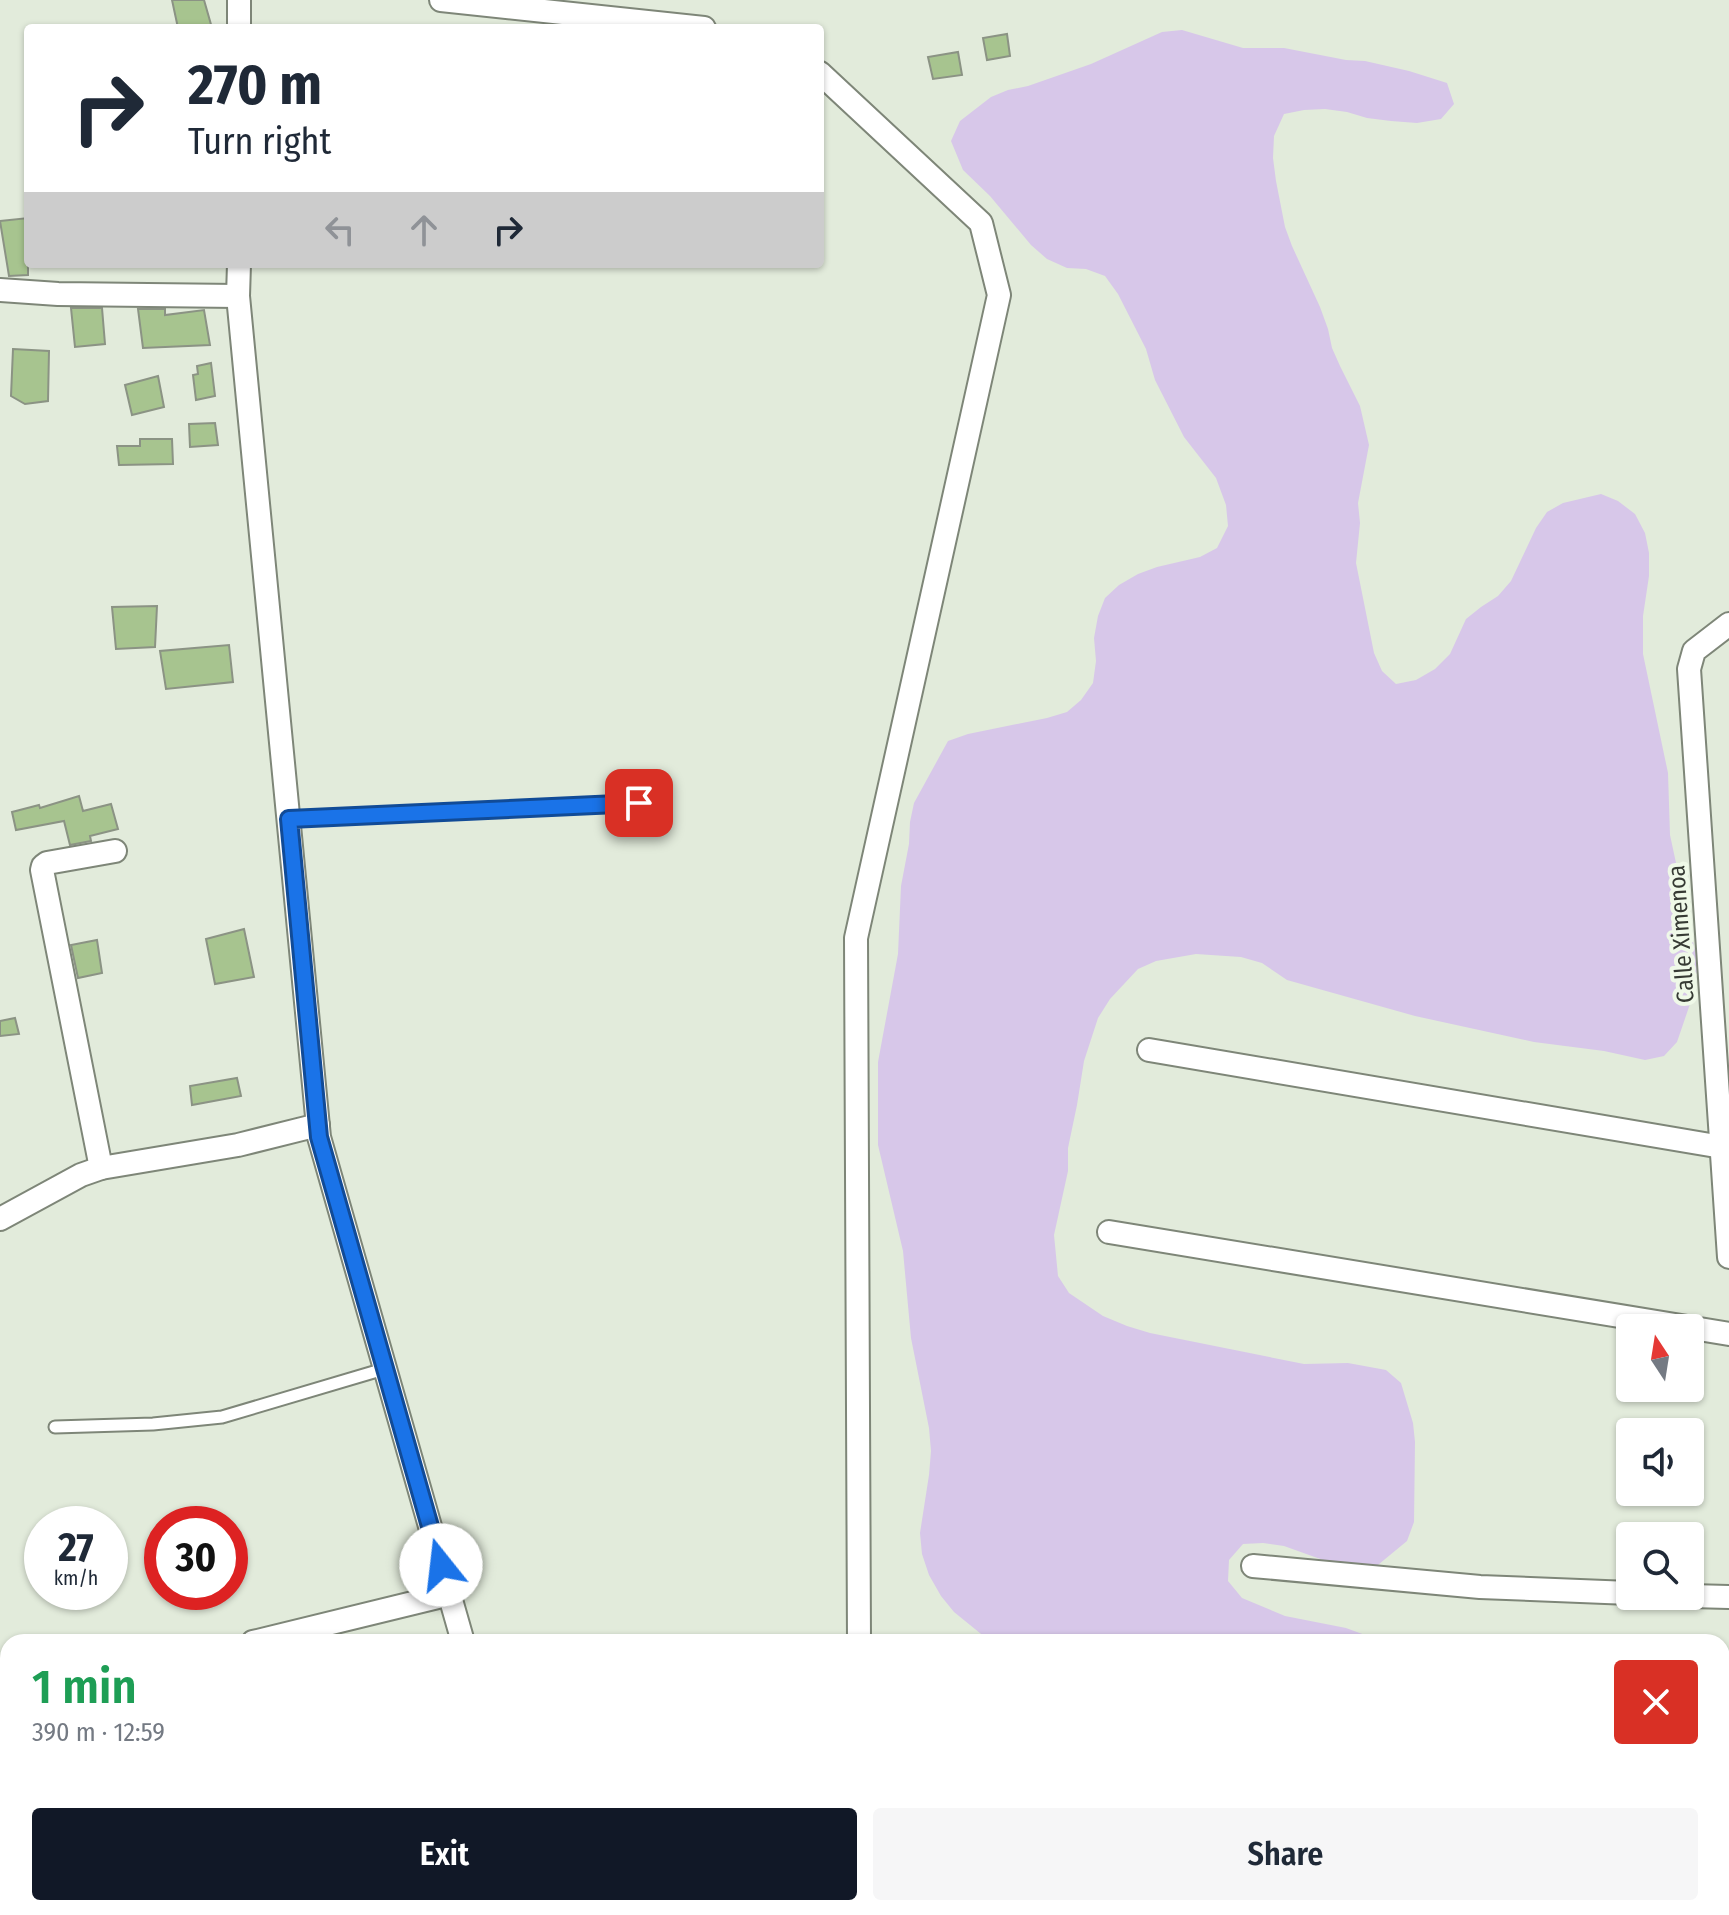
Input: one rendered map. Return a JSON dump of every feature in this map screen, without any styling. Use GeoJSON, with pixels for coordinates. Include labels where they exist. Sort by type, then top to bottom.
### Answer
{"type":"FeatureCollection","features":[{"type":"Feature","properties":{"kind":"street"},"geometry":{"type":"LineString","coordinates":[[239,0],[239,24]]}},
{"type":"Feature","properties":{"kind":"street"},"geometry":{"type":"LineString","coordinates":[[441,0],[666,24]]}},
{"type":"Feature","properties":{"kind":"street"},"geometry":{"type":"LineString","coordinates":[[824,77],[981,223],[999,295],[856,938],[859,1634]]}},
{"type":"Feature","properties":{"kind":"street"},"geometry":{"type":"LineString","coordinates":[[239,268],[238,296],[318,1125],[461,1634]]}},
{"type":"Feature","properties":{"kind":"street"},"geometry":{"type":"LineString","coordinates":[[0,290],[58,294],[238,296]]}},
{"type":"Feature","properties":{"kind":"street","name":"Calle Ximenoa"},"geometry":{"type":"LineString","coordinates":[[1729,624],[1694,651],[1689,669],[1729,1257]]}},
{"type":"Feature","properties":{"kind":"street"},"geometry":{"type":"LineString","coordinates":[[101,1168],[42,870],[47,863],[115,851]]}},
{"type":"Feature","properties":{"kind":"street"},"geometry":{"type":"LineString","coordinates":[[1149,1050],[1722,1147]]}},
{"type":"Feature","properties":{"kind":"street"},"geometry":{"type":"LineString","coordinates":[[0,1219],[81,1175],[101,1168],[238,1145],[318,1125]]}},
{"type":"Feature","properties":{"kind":"street"},"geometry":{"type":"LineString","coordinates":[[1109,1232],[1729,1334]]}},
{"type":"Feature","properties":{"kind":"street"},"geometry":{"type":"LineString","coordinates":[[1253,1566],[1480,1587],[1616,1592]]}},
{"type":"Feature","properties":{"kind":"street"},"geometry":{"type":"LineString","coordinates":[[286,1634],[450,1594]]}},
{"type":"Feature","properties":{"kind":"street"},"geometry":{"type":"LineString","coordinates":[[1704,1596],[1729,1597]]}},
{"type":"Feature","properties":{"kind":"lane"},"geometry":{"type":"LineString","coordinates":[[289,819],[639,803]]}},
{"type":"Feature","properties":{"kind":"lane"},"geometry":{"type":"LineString","coordinates":[[55,1427],[153,1424],[222,1417],[384,1369]]}},
{"type":"Feature","properties":{"kind":"shaded area"},"geometry":{"type":"Polygon","coordinates":[[[1182,30],[1243,48],[1284,48],[1365,61],[1447,83],[1454,104],[1441,119],[1417,123],[1367,118],[1325,109],[1304,110],[1284,114],[1274,136],[1273,158],[1285,227],[1320,307],[1332,348],[1360,406],[1369,445],[1358,503],[1360,523],[1356,563],[1374,653],[1382,671],[1396,684],[1416,680],[1435,669],[1450,654],[1466,619],[1498,596],[1511,581],[1547,512],[1563,503],[1601,494],[1618,501],[1635,514],[1645,533],[1649,553],[1643,654],[1668,773],[1670,835],[1698,965],[1690,1004],[1677,1042],[1664,1056],[1645,1060],[1534,1042],[1415,1016],[1287,980],[1262,963],[1241,957],[1196,954],[1156,961],[1138,969],[1110,999],[1098,1018],[1084,1061],[1068,1148],[1068,1171],[1054,1235],[1058,1276],[1069,1293],[1103,1316],[1150,1333],[1304,1364],[1348,1363],[1386,1370],[1401,1383],[1413,1423],[1415,1442],[1414,1522],[1407,1541],[1373,1569],[1351,1570],[1284,1546],[1263,1543],[1243,1544],[1229,1560],[1228,1581],[1242,1598],[1285,1616],[1362,1634],[981,1634],[954,1612],[941,1596],[922,1554],[920,1533],[931,1451],[929,1428],[911,1338],[903,1251],[878,1145],[878,1062],[898,954],[901,886],[914,803],[948,741],[1067,712],[1081,700],[1093,683],[1096,661],[1094,638],[1105,598],[1138,574],[1200,557],[1217,548],[1228,526],[1226,505],[1216,478],[1184,437],[1155,380],[1146,349],[1118,294],[1105,276],[1086,269],[1067,268],[1047,259],[1031,245],[990,196],[963,170],[951,141],[960,121],[991,97],[1091,64],[1162,32],[1182,30]]]}},
{"type":"Feature","properties":{"kind":"building"},"geometry":{"type":"Polygon","coordinates":[[[172,0],[204,0],[211,24],[177,24],[172,0]]]}},
{"type":"Feature","properties":{"kind":"building"},"geometry":{"type":"Polygon","coordinates":[[[1007,34],[1010,56],[987,60],[983,38],[1007,34]]]}},
{"type":"Feature","properties":{"kind":"building"},"geometry":{"type":"Polygon","coordinates":[[[958,52],[962,75],[933,79],[928,57],[958,52]]]}},
{"type":"Feature","properties":{"kind":"building"},"geometry":{"type":"Polygon","coordinates":[[[24,218],[24,268],[28,268],[28,275],[9,276],[0,221],[24,218]]]}},
{"type":"Feature","properties":{"kind":"building"},"geometry":{"type":"Polygon","coordinates":[[[71,308],[102,308],[105,344],[75,347],[71,308]]]}},
{"type":"Feature","properties":{"kind":"building"},"geometry":{"type":"Polygon","coordinates":[[[138,309],[165,309],[165,315],[204,310],[210,345],[143,348],[138,309]]]}},
{"type":"Feature","properties":{"kind":"building"},"geometry":{"type":"Polygon","coordinates":[[[13,349],[49,351],[48,401],[25,404],[11,396],[13,349]]]}},
{"type":"Feature","properties":{"kind":"building"},"geometry":{"type":"Polygon","coordinates":[[[211,363],[215,396],[196,400],[193,375],[198,374],[197,366],[211,363]]]}},
{"type":"Feature","properties":{"kind":"building"},"geometry":{"type":"Polygon","coordinates":[[[158,376],[164,407],[132,415],[125,385],[158,376]]]}},
{"type":"Feature","properties":{"kind":"building"},"geometry":{"type":"Polygon","coordinates":[[[215,423],[218,445],[190,447],[189,424],[215,423]]]}},
{"type":"Feature","properties":{"kind":"building"},"geometry":{"type":"Polygon","coordinates":[[[140,439],[172,439],[173,464],[119,465],[117,446],[140,446],[140,439]]]}},
{"type":"Feature","properties":{"kind":"building"},"geometry":{"type":"Polygon","coordinates":[[[157,606],[155,647],[116,649],[112,607],[157,606]]]}},
{"type":"Feature","properties":{"kind":"building"},"geometry":{"type":"Polygon","coordinates":[[[229,645],[233,682],[166,689],[160,651],[229,645]]]}},
{"type":"Feature","properties":{"kind":"building"},"geometry":{"type":"Polygon","coordinates":[[[79,796],[83,811],[111,804],[118,829],[90,836],[91,841],[70,845],[64,821],[16,830],[12,812],[39,805],[40,808],[79,796]]]}},
{"type":"Feature","properties":{"kind":"building"},"geometry":{"type":"Polygon","coordinates":[[[244,929],[254,977],[215,984],[206,939],[244,929]]]}},
{"type":"Feature","properties":{"kind":"building"},"geometry":{"type":"Polygon","coordinates":[[[97,940],[102,973],[78,978],[71,945],[97,940]]]}},
{"type":"Feature","properties":{"kind":"building"},"geometry":{"type":"Polygon","coordinates":[[[15,1018],[19,1034],[0,1036],[0,1021],[15,1018]]]}},
{"type":"Feature","properties":{"kind":"building"},"geometry":{"type":"Polygon","coordinates":[[[237,1078],[241,1096],[192,1105],[190,1086],[237,1078]]]}},
{"type":"Feature","properties":{"kind":"route"},"geometry":{"type":"LineString","coordinates":[[441,1565],[319,1137],[289,819],[639,803]]}}]}
